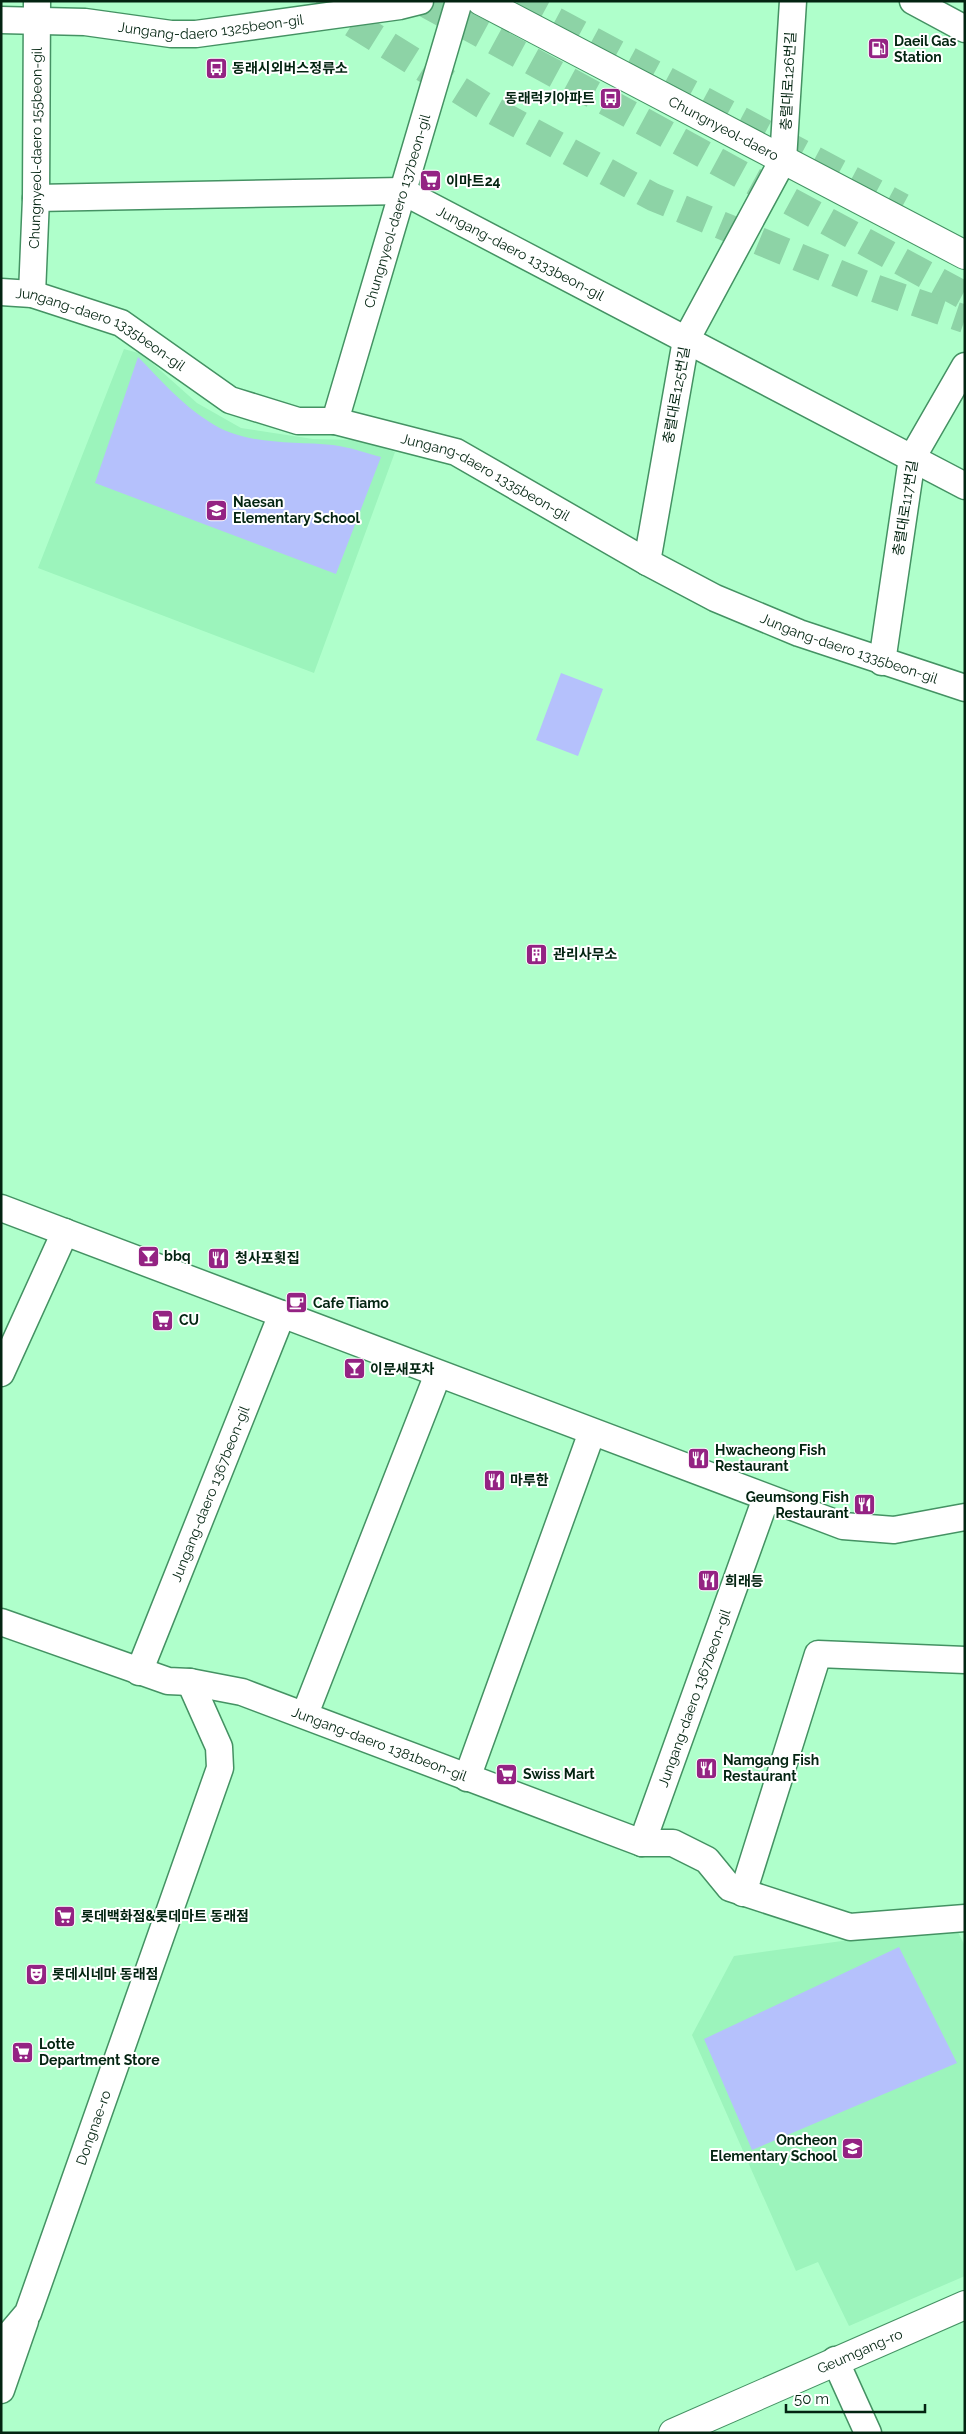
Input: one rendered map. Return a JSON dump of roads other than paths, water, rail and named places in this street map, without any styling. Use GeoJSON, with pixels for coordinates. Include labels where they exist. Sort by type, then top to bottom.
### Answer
{"type":"FeatureCollection","features":[{"type":"Feature","properties":{"kind":"main road","name":"Chungnyeol-daero"},"geometry":{"type":"LineString","coordinates":[[481,1],[965,255]]}},
{"type":"Feature","properties":{"kind":"main road","name":"Geumgang-ro"},"geometry":{"type":"LineString","coordinates":[[673,2433],[835,2360],[965,2305]]}},
{"type":"Feature","properties":{"kind":"street","name":"Jungang-daero 1325beon-gil"},"geometry":{"type":"LineString","coordinates":[[1,20],[37,11],[85,22],[171,34],[196,34],[400,6],[420,1]]}},
{"type":"Feature","properties":{"kind":"street","name":"Chungnyeol-daero 137beon-gil"},"geometry":{"type":"LineString","coordinates":[[335,421],[458,1]]}},
{"type":"Feature","properties":{"kind":"street","name":"충렬대로126번길"},"geometry":{"type":"LineString","coordinates":[[783,160],[793,1]]}},
{"type":"Feature","properties":{"kind":"street"},"geometry":{"type":"LineString","coordinates":[[913,1],[965,29]]}},
{"type":"Feature","properties":{"kind":"street","name":"Chungnyeol-daero 155beon-gil"},"geometry":{"type":"LineString","coordinates":[[32,294],[36,198],[37,11]]}},
{"type":"Feature","properties":{"kind":"street","name":"충렬대로125번길"},"geometry":{"type":"LineString","coordinates":[[646,562],[686,340],[783,160]]}},
{"type":"Feature","properties":{"kind":"street","name":"Jungang-daero 1333beon-gil"},"geometry":{"type":"LineString","coordinates":[[36,198],[402,191],[965,486]]}},
{"type":"Feature","properties":{"kind":"street","name":"Jungang-daero 1335beon-gil"},"geometry":{"type":"LineString","coordinates":[[1,292],[32,294],[121,324],[230,400],[298,421],[335,421],[456,452],[646,562],[724,602],[799,634],[965,688]]}},
{"type":"Feature","properties":{"kind":"street","name":"충렬대로117번길"},"geometry":{"type":"LineString","coordinates":[[882,662],[912,458],[965,366]]}},
{"type":"Feature","properties":{"kind":"street"},"geometry":{"type":"LineString","coordinates":[[1,1208],[843,1526],[894,1530],[965,1517]]}},
{"type":"Feature","properties":{"kind":"street"},"geometry":{"type":"LineString","coordinates":[[1,1373],[65,1232]]}},
{"type":"Feature","properties":{"kind":"street","name":"Jungang-daero 1367beon-gil"},"geometry":{"type":"LineString","coordinates":[[139,1672],[282,1314]]}},
{"type":"Feature","properties":{"kind":"street"},"geometry":{"type":"LineString","coordinates":[[305,1714],[438,1374]]}},
{"type":"Feature","properties":{"kind":"street"},"geometry":{"type":"LineString","coordinates":[[467,1778],[592,1432]]}},
{"type":"Feature","properties":{"kind":"street","name":"Jungang-daero 1367beon-gil"},"geometry":{"type":"LineString","coordinates":[[642,1843],[766,1498]]}},
{"type":"Feature","properties":{"kind":"street","name":"Jungang-daero 1381beon-gil"},"geometry":{"type":"LineString","coordinates":[[1,1622],[168,1682],[190,1682],[242,1692],[305,1714],[467,1778],[642,1843],[673,1843],[707,1860],[730,1888],[850,1926],[965,1918]]}},
{"type":"Feature","properties":{"kind":"street"},"geometry":{"type":"LineString","coordinates":[[743,1893],[818,1654],[965,1660]]}},
{"type":"Feature","properties":{"kind":"street","name":"Dongnae-ro"},"geometry":{"type":"LineString","coordinates":[[1,2340],[11,2334],[28,2313],[220,1768],[219,1747],[190,1682]]}},
{"type":"Feature","properties":{"kind":"street"},"geometry":{"type":"LineString","coordinates":[[1,2390],[28,2313]]}},
{"type":"Feature","properties":{"kind":"street"},"geometry":{"type":"LineString","coordinates":[[835,2360],[868,2433]]}},
{"type":"Feature","properties":{"kind":"tunnel"},"geometry":{"type":"LineString","coordinates":[[317,1],[483,105],[653,197],[868,286],[965,319]]}},
{"type":"Feature","properties":{"kind":"tunnel"},"geometry":{"type":"LineString","coordinates":[[421,1],[965,296]]}},
{"type":"Feature","properties":{"kind":"tunnel"},"geometry":{"type":"LineString","coordinates":[[518,1],[902,207]]}},
{"type":"Feature","properties":{"kind":"place","name":"Daeil Gas Station"},"geometry":{"type":"Point","coordinates":[878,49]}},
{"type":"Feature","properties":{"kind":"place","name":"동래시외버스정류소"},"geometry":{"type":"Point","coordinates":[216,68]}},
{"type":"Feature","properties":{"kind":"place","name":"동래럭키아파트"},"geometry":{"type":"Point","coordinates":[611,98]}},
{"type":"Feature","properties":{"kind":"place","name":"이마트24"},"geometry":{"type":"Point","coordinates":[430,181]}},
{"type":"Feature","properties":{"kind":"place","name":"Naesan Elementary School"},"geometry":{"type":"Point","coordinates":[217,510]}},
{"type":"Feature","properties":{"kind":"place","name":"관리사무소"},"geometry":{"type":"Point","coordinates":[537,954]}},
{"type":"Feature","properties":{"kind":"place","name":"bbq"},"geometry":{"type":"Point","coordinates":[148,1256]}},
{"type":"Feature","properties":{"kind":"place","name":"청사포횟집"},"geometry":{"type":"Point","coordinates":[219,1258]}},
{"type":"Feature","properties":{"kind":"place","name":"Cafe Tiamo"},"geometry":{"type":"Point","coordinates":[297,1303]}},
{"type":"Feature","properties":{"kind":"place","name":"CU"},"geometry":{"type":"Point","coordinates":[163,1320]}},
{"type":"Feature","properties":{"kind":"place","name":"이문새포차"},"geometry":{"type":"Point","coordinates":[354,1369]}},
{"type":"Feature","properties":{"kind":"place","name":"Hwacheong Fish Restaurant"},"geometry":{"type":"Point","coordinates":[699,1458]}},
{"type":"Feature","properties":{"kind":"place","name":"마루한"},"geometry":{"type":"Point","coordinates":[494,1480]}},
{"type":"Feature","properties":{"kind":"place","name":"Geumsong Fish Restaurant"},"geometry":{"type":"Point","coordinates":[865,1505]}},
{"type":"Feature","properties":{"kind":"place","name":"희래등"},"geometry":{"type":"Point","coordinates":[709,1581]}},
{"type":"Feature","properties":{"kind":"place","name":"Namgang Fish Restaurant"},"geometry":{"type":"Point","coordinates":[707,1768]}},
{"type":"Feature","properties":{"kind":"place","name":"Swiss Mart"},"geometry":{"type":"Point","coordinates":[507,1774]}},
{"type":"Feature","properties":{"kind":"place","name":"롯데백화점&롯데마트 동래점"},"geometry":{"type":"Point","coordinates":[65,1916]}},
{"type":"Feature","properties":{"kind":"place","name":"롯데시네마 동래점"},"geometry":{"type":"Point","coordinates":[36,1974]}},
{"type":"Feature","properties":{"kind":"place","name":"Lotte Department Store"},"geometry":{"type":"Point","coordinates":[23,2052]}},
{"type":"Feature","properties":{"kind":"place","name":"Oncheon Elementary School"},"geometry":{"type":"Point","coordinates":[853,2148]}}]}
